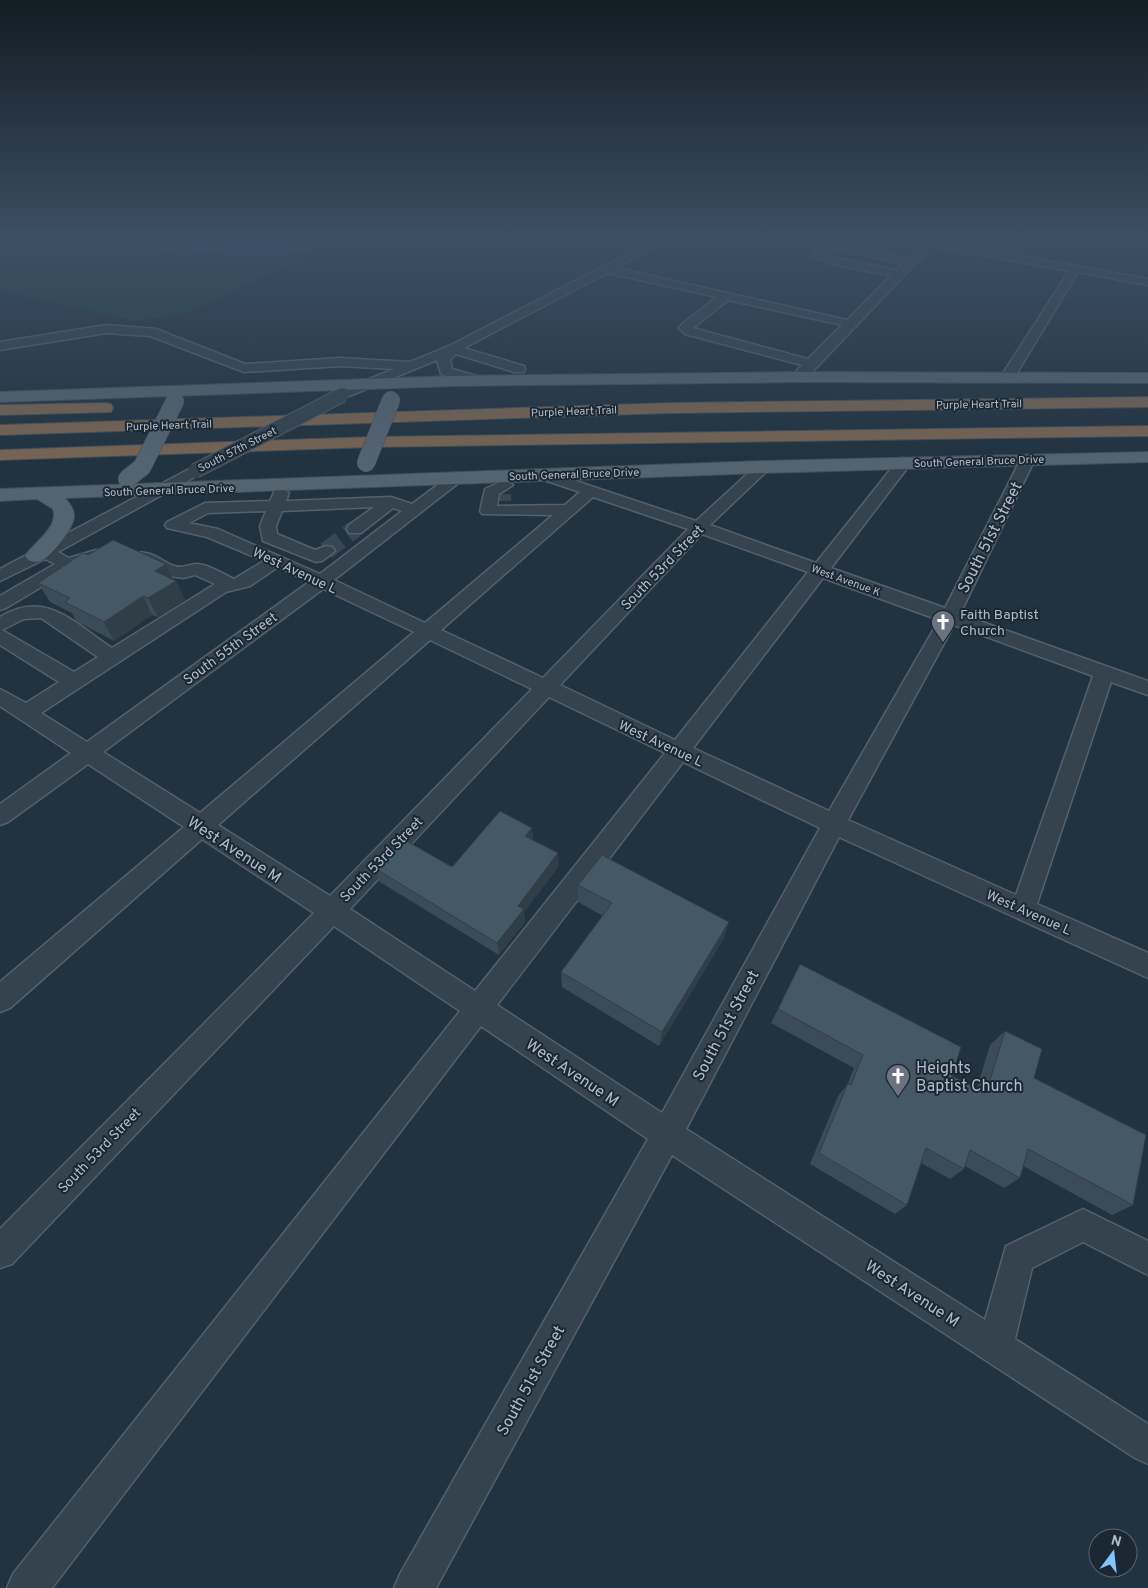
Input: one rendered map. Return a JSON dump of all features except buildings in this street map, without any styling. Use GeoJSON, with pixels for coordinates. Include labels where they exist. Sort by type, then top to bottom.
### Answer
{"type":"FeatureCollection","features":[{"type":"Feature","properties":{"kind":"highway","name":"Purple Heart Trail"},"geometry":{"type":"LineString","coordinates":[[0,430],[671,408],[1148,402]]}},
{"type":"Feature","properties":{"kind":"highway"},"geometry":{"type":"LineString","coordinates":[[238,406],[365,403],[671,408]]}},
{"type":"Feature","properties":{"kind":"highway"},"geometry":{"type":"LineString","coordinates":[[0,410],[199,406]]}},
{"type":"Feature","properties":{"kind":"highway","name":"Purple Heart Trail"},"geometry":{"type":"LineString","coordinates":[[0,455],[372,442],[1148,431]]}},
{"type":"Feature","properties":{"kind":"highway"},"geometry":{"type":"LineString","coordinates":[[121,475],[586,448],[684,438]]}},
{"type":"Feature","properties":{"kind":"main road"},"geometry":{"type":"LineString","coordinates":[[0,397],[170,395],[368,382],[798,377],[1148,378]]}},
{"type":"Feature","properties":{"kind":"main road"},"geometry":{"type":"LineString","coordinates":[[418,479],[378,473],[369,469],[366,462],[391,400],[420,385],[453,381]]}},
{"type":"Feature","properties":{"kind":"main road"},"geometry":{"type":"LineString","coordinates":[[41,494],[121,475],[142,467],[170,395]]}},
{"type":"Feature","properties":{"kind":"main road","name":"South General Bruce Drive"},"geometry":{"type":"LineString","coordinates":[[0,495],[156,491],[456,478],[505,494],[543,475],[1028,459],[1148,457]]}},
{"type":"Feature","properties":{"kind":"main road"},"geometry":{"type":"LineString","coordinates":[[39,554],[57,532],[66,516],[64,506],[54,498],[41,494]]}},
{"type":"Feature","properties":{"kind":"street","name":"South 57th Street"},"geometry":{"type":"LineString","coordinates":[[0,576],[156,491],[342,395],[368,382],[453,349],[525,311]]}},
{"type":"Feature","properties":{"kind":"street"},"geometry":{"type":"LineString","coordinates":[[707,311],[686,328],[689,331],[812,364]]}},
{"type":"Feature","properties":{"kind":"street"},"geometry":{"type":"LineString","coordinates":[[793,311],[851,324]]}},
{"type":"Feature","properties":{"kind":"street"},"geometry":{"type":"LineString","coordinates":[[798,377],[863,311]]}},
{"type":"Feature","properties":{"kind":"street"},"geometry":{"type":"LineString","coordinates":[[1007,378],[1049,311]]}},
{"type":"Feature","properties":{"kind":"street"},"geometry":{"type":"LineString","coordinates":[[0,346],[106,329],[152,332],[244,368],[340,362],[410,366]]}},
{"type":"Feature","properties":{"kind":"street"},"geometry":{"type":"LineString","coordinates":[[480,381],[446,371],[443,360],[453,349],[518,369]]}},
{"type":"Feature","properties":{"kind":"street","name":"South 51st Street"},"geometry":{"type":"LineString","coordinates":[[414,1588],[667,1134],[834,824],[949,618],[1028,459]]}},
{"type":"Feature","properties":{"kind":"street"},"geometry":{"type":"LineString","coordinates":[[28,1588],[903,463]]}},
{"type":"Feature","properties":{"kind":"street","name":"South 53rd Street"},"geometry":{"type":"LineString","coordinates":[[0,1252],[332,911],[699,528],[763,467]]}},
{"type":"Feature","properties":{"kind":"street","name":"West Avenue K"},"geometry":{"type":"LineString","coordinates":[[543,475],[699,528],[1148,688]]}},
{"type":"Feature","properties":{"kind":"street","name":"South 55th Street"},"geometry":{"type":"LineString","coordinates":[[0,816],[321,582],[456,478]]}},
{"type":"Feature","properties":{"kind":"street"},"geometry":{"type":"LineString","coordinates":[[284,485],[268,526],[269,537],[316,558],[326,551]]}},
{"type":"Feature","properties":{"kind":"street"},"geometry":{"type":"LineString","coordinates":[[0,999],[591,491]]}},
{"type":"Feature","properties":{"kind":"street"},"geometry":{"type":"LineString","coordinates":[[505,494],[570,510]]}},
{"type":"Feature","properties":{"kind":"street"},"geometry":{"type":"LineString","coordinates":[[355,529],[391,502]]}},
{"type":"Feature","properties":{"kind":"street"},"geometry":{"type":"LineString","coordinates":[[276,506],[391,502],[414,510]]}},
{"type":"Feature","properties":{"kind":"street","name":"West Avenue L"},"geometry":{"type":"LineString","coordinates":[[276,506],[205,508],[173,525],[212,533],[277,560],[834,824],[1148,966]]}},
{"type":"Feature","properties":{"kind":"street"},"geometry":{"type":"LineString","coordinates":[[0,604],[67,564],[85,557],[117,550],[170,571],[183,573],[196,569],[232,585]]}},
{"type":"Feature","properties":{"kind":"street"},"geometry":{"type":"LineString","coordinates":[[39,554],[67,564]]}},
{"type":"Feature","properties":{"kind":"street"},"geometry":{"type":"LineString","coordinates":[[26,713],[220,588],[244,582],[277,560]]}},
{"type":"Feature","properties":{"kind":"street"},"geometry":{"type":"LineString","coordinates":[[0,625],[20,613],[45,612],[112,657]]}},
{"type":"Feature","properties":{"kind":"street"},"geometry":{"type":"LineString","coordinates":[[0,636],[73,681]]}},
{"type":"Feature","properties":{"kind":"street"},"geometry":{"type":"LineString","coordinates":[[1023,910],[1104,672]]}},
{"type":"Feature","properties":{"kind":"street","name":"West Avenue M"},"geometry":{"type":"LineString","coordinates":[[0,696],[332,911],[667,1134],[1148,1445]]}},
{"type":"Feature","properties":{"kind":"street"},"geometry":{"type":"LineString","coordinates":[[996,1346],[1018,1258],[1083,1226],[1148,1259]]}},
{"type":"Feature","properties":{"kind":"green space"},"geometry":{"type":"Polygon","coordinates":[[[92,311],[191,311],[189,312],[137,321],[92,311]]]}},
{"type":"Feature","properties":{"kind":"tunnel"},"geometry":{"type":"LineString","coordinates":[[504,494],[504,501]]}},
{"type":"Feature","properties":{"kind":"tunnel"},"geometry":{"type":"LineString","coordinates":[[326,551],[355,529]]}},
{"type":"Feature","properties":{"kind":"place","name":"Faith Baptist Church"},"geometry":{"type":"Point","coordinates":[943,643]}},
{"type":"Feature","properties":{"kind":"place","name":"Heights Baptist Church"},"geometry":{"type":"Point","coordinates":[898,1097]}}]}
